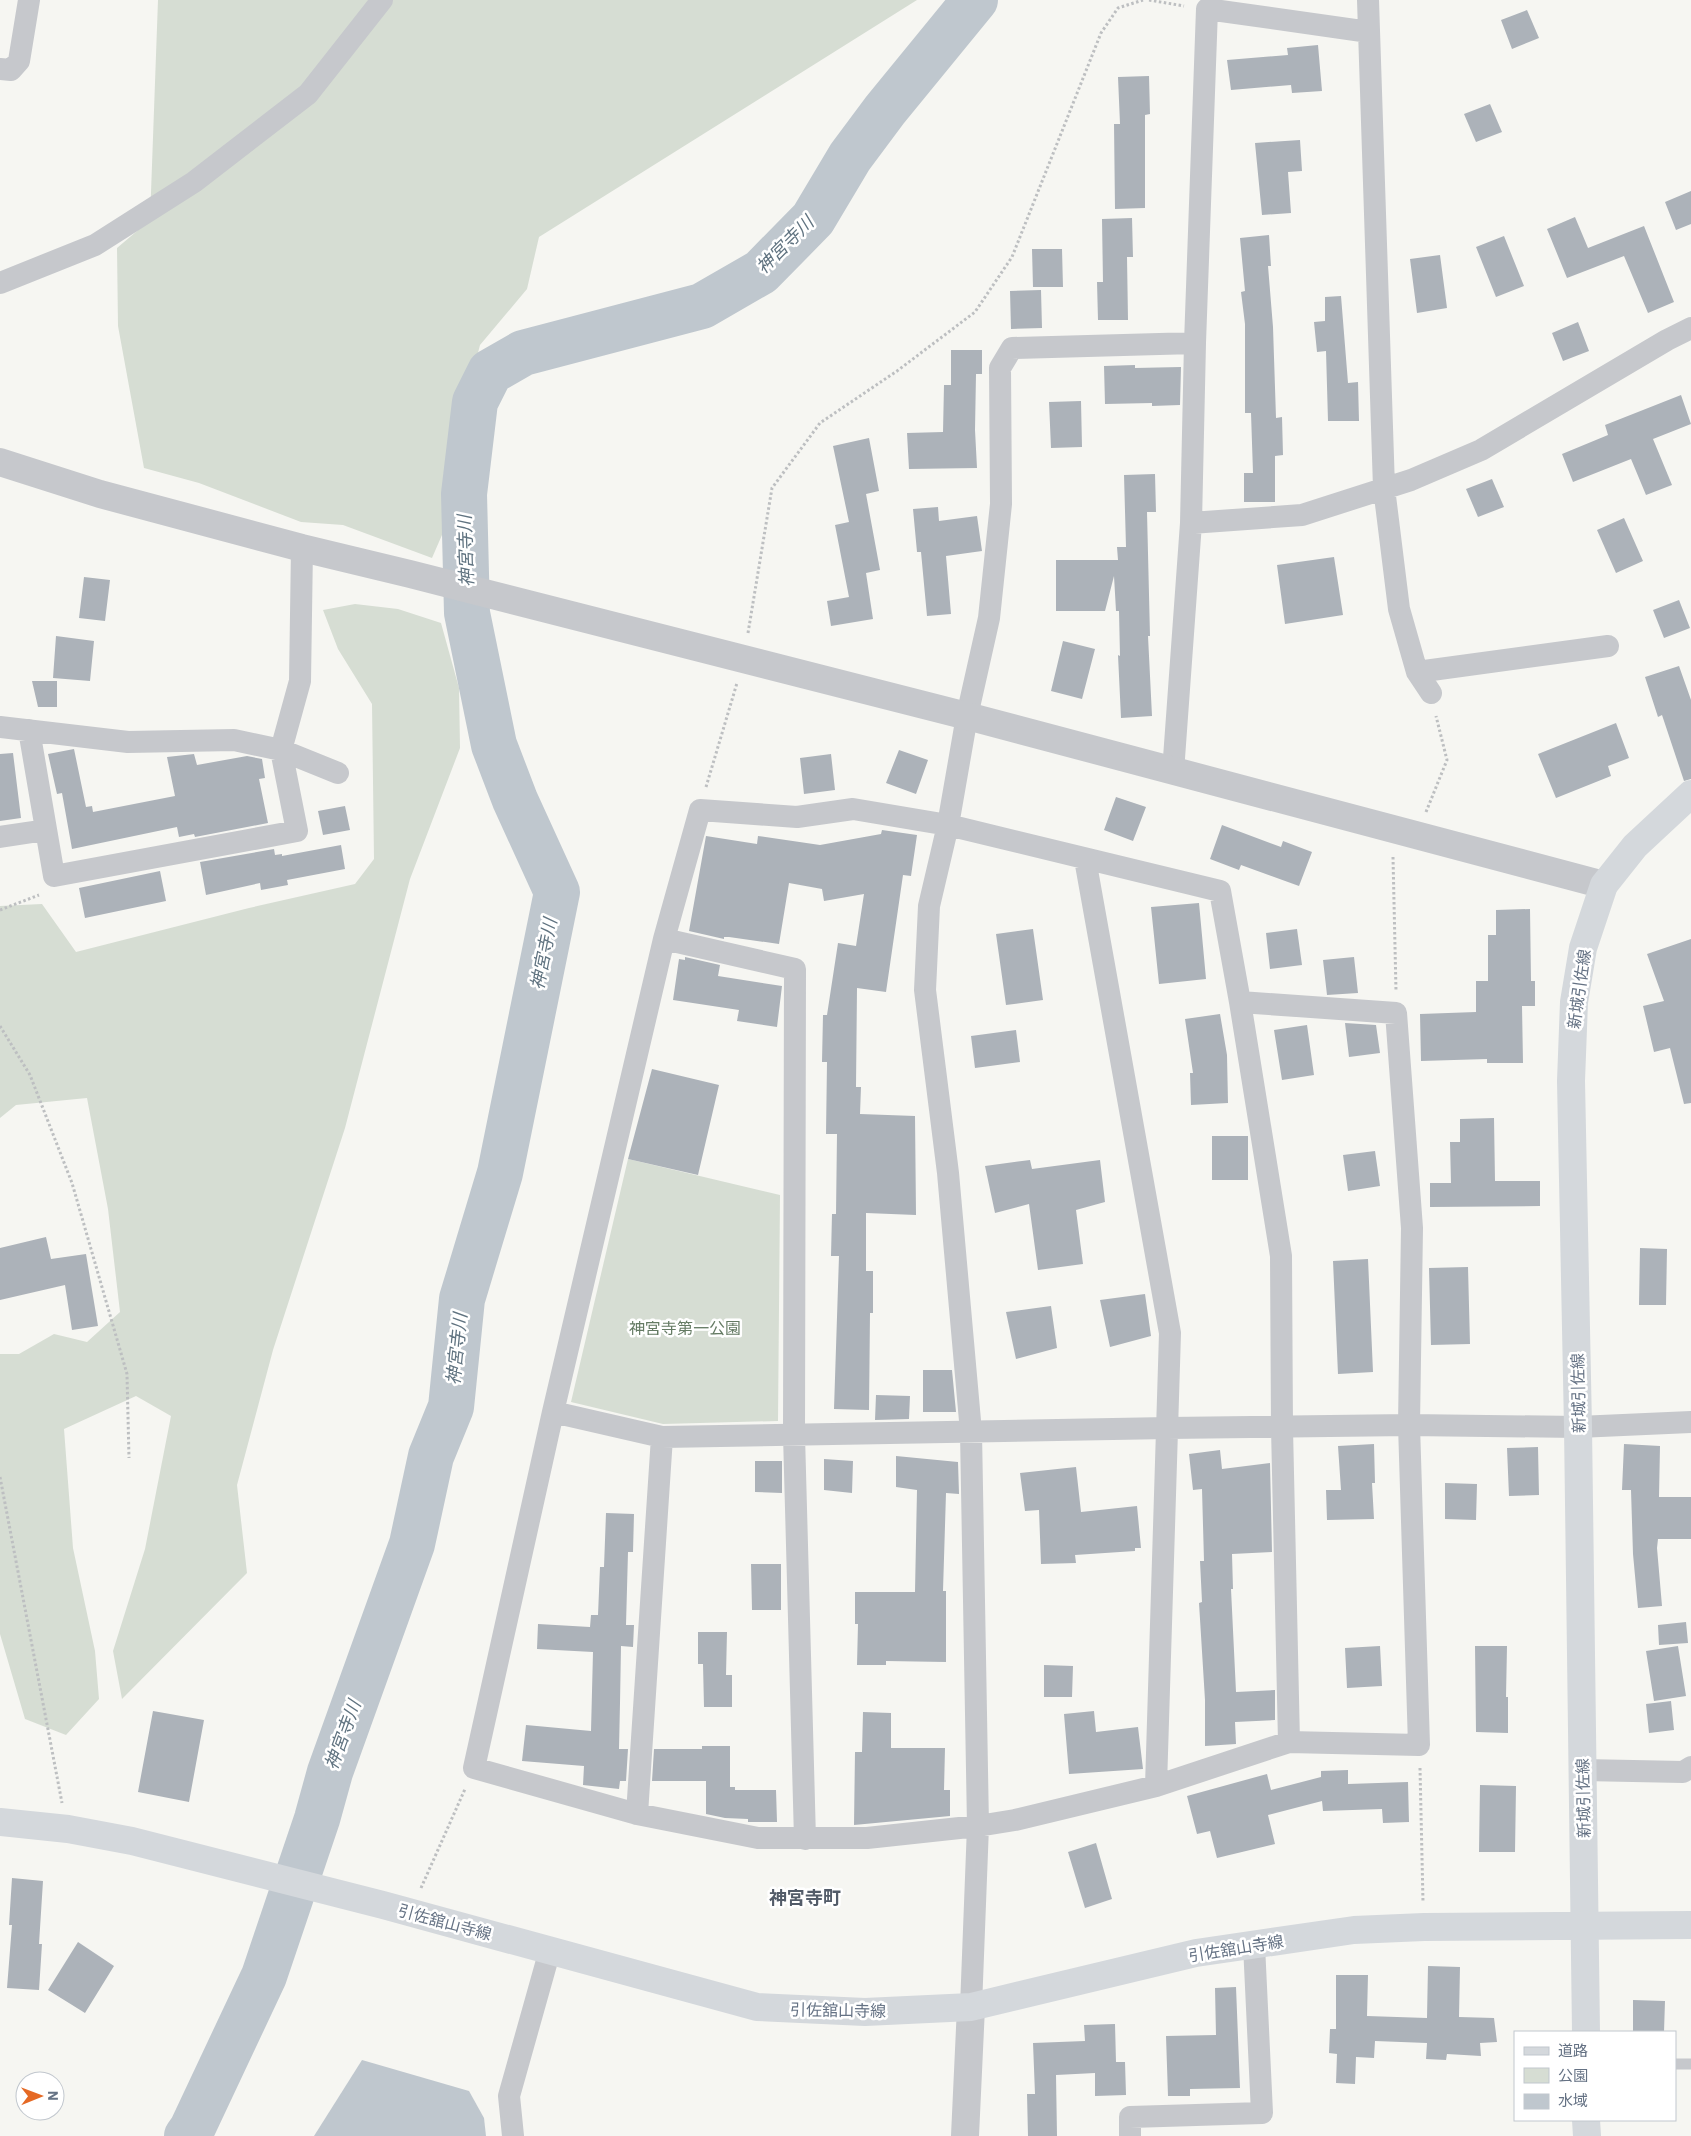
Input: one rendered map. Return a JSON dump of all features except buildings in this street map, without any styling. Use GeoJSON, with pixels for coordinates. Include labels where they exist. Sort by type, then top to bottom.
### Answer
{"type":"FeatureCollection","features":[{"type":"Feature","properties":{"kind":"main road","name":"新城引佐線"},"geometry":{"type":"LineString","coordinates":[[1586,2031],[1578,1427],[1571,1081],[1574,1002],[1583,948],[1604,885],[1635,846],[1691,794]]}},
{"type":"Feature","properties":{"kind":"main road","name":"引佐舘山寺線"},"geometry":{"type":"LineString","coordinates":[[0,1822],[68,1829],[132,1841],[383,1905],[757,2007],[865,2012],[971,2007],[1196,1953],[1354,1930],[1424,1927],[1691,1925]]}},
{"type":"Feature","properties":{"kind":"main road"},"geometry":{"type":"LineString","coordinates":[[1586,2121],[1587,2136]]}},
{"type":"Feature","properties":{"kind":"street"},"geometry":{"type":"LineString","coordinates":[[0,69],[11,70],[19,61],[29,0]]}},
{"type":"Feature","properties":{"kind":"street"},"geometry":{"type":"LineString","coordinates":[[0,283],[95,245],[194,182],[308,94],[382,0]]}},
{"type":"Feature","properties":{"kind":"street"},"geometry":{"type":"LineString","coordinates":[[1368,0],[1384,488],[1399,610],[1417,672],[1431,693]]}},
{"type":"Feature","properties":{"kind":"street"},"geometry":{"type":"LineString","coordinates":[[1173,772],[1191,523],[1195,343],[1207,9],[1369,32]]}},
{"type":"Feature","properties":{"kind":"street"},"geometry":{"type":"LineString","coordinates":[[1191,523],[1302,515],[1411,480],[1481,450],[1667,340],[1691,328]]}},
{"type":"Feature","properties":{"kind":"street"},"geometry":{"type":"LineString","coordinates":[[965,2136],[978,1826],[971,1432],[948,1172],[925,990],[929,906],[948,825],[967,716],[989,618],[1001,504],[1000,368],[1012,348],[1195,343]]}},
{"type":"Feature","properties":{"kind":"street"},"geometry":{"type":"LineString","coordinates":[[0,462],[100,494],[302,548],[744,658],[1604,885]]}},
{"type":"Feature","properties":{"kind":"street"},"geometry":{"type":"LineString","coordinates":[[29,730],[54,876],[297,831],[281,750],[300,681],[302,548]]}},
{"type":"Feature","properties":{"kind":"street"},"geometry":{"type":"LineString","coordinates":[[1417,672],[1608,646]]}},
{"type":"Feature","properties":{"kind":"street"},"geometry":{"type":"LineString","coordinates":[[0,727],[128,742],[234,740],[281,750],[338,773]]}},
{"type":"Feature","properties":{"kind":"street"},"geometry":{"type":"LineString","coordinates":[[1240,1002],[1396,1012],[1412,1228],[1409,1426],[1419,1745],[1289,1742],[1156,1786],[1015,1820],[867,1838],[758,1838],[637,1814],[474,1768],[553,1412],[664,939],[700,810],[797,818],[853,809],[948,825],[1220,891],[1281,1256],[1282,1428],[1289,1742]]}},
{"type":"Feature","properties":{"kind":"street"},"geometry":{"type":"LineString","coordinates":[[0,836],[46,830]]}},
{"type":"Feature","properties":{"kind":"street"},"geometry":{"type":"LineString","coordinates":[[1085,859],[1170,1333],[1156,1786]]}},
{"type":"Feature","properties":{"kind":"street"},"geometry":{"type":"LineString","coordinates":[[664,939],[795,969],[794,1435],[805,1839]]}},
{"type":"Feature","properties":{"kind":"street"},"geometry":{"type":"LineString","coordinates":[[553,1412],[662,1438],[1168,1428],[1578,1427],[1691,1422]]}},
{"type":"Feature","properties":{"kind":"street"},"geometry":{"type":"LineString","coordinates":[[637,1814],[662,1438]]}},
{"type":"Feature","properties":{"kind":"street"},"geometry":{"type":"LineString","coordinates":[[1583,1770],[1683,1772],[1691,1767]]}},
{"type":"Feature","properties":{"kind":"street"},"geometry":{"type":"LineString","coordinates":[[1130,2136],[1130,2118],[1262,2113],[1254,1945]]}},
{"type":"Feature","properties":{"kind":"street"},"geometry":{"type":"LineString","coordinates":[[513,2136],[509,2096],[550,1950]]}},
{"type":"Feature","properties":{"kind":"lane"},"geometry":{"type":"LineString","coordinates":[[1676,2064],[1691,2064]]}},
{"type":"Feature","properties":{"kind":"path"},"geometry":{"type":"LineString","coordinates":[[700,810],[744,658],[772,488],[820,423],[897,372],[975,312],[1012,257],[1101,33],[1118,8],[1143,0]]}},
{"type":"Feature","properties":{"kind":"path"},"geometry":{"type":"LineString","coordinates":[[1149,0],[1207,9]]}},
{"type":"Feature","properties":{"kind":"path"},"geometry":{"type":"LineString","coordinates":[[1396,1012],[1404,832],[1448,760],[1431,693]]}},
{"type":"Feature","properties":{"kind":"path"},"geometry":{"type":"LineString","coordinates":[[0,910],[44,893],[54,876]]}},
{"type":"Feature","properties":{"kind":"path"},"geometry":{"type":"LineString","coordinates":[[0,1026],[30,1076],[72,1183],[127,1374],[129,1458]]}},
{"type":"Feature","properties":{"kind":"path"},"geometry":{"type":"LineString","coordinates":[[0,1477],[54,1766],[68,1829]]}},
{"type":"Feature","properties":{"kind":"path"},"geometry":{"type":"LineString","coordinates":[[1419,1745],[1424,1927]]}},
{"type":"Feature","properties":{"kind":"path"},"geometry":{"type":"LineString","coordinates":[[421,1889],[474,1768]]}},
{"type":"Feature","properties":{"kind":"green space"},"geometry":{"type":"Polygon","coordinates":[[[158,0],[917,0],[539,237],[527,289],[480,345],[460,422],[465,482],[432,558],[343,525],[301,522],[199,483],[144,468],[118,326],[117,248],[150,220],[158,0]]]}},
{"type":"Feature","properties":{"kind":"green space"},"geometry":{"type":"Polygon","coordinates":[[[355,604],[398,609],[441,623],[459,688],[460,748],[410,879],[345,1128],[273,1350],[237,1485],[247,1573],[122,1699],[113,1651],[145,1549],[171,1416],[136,1396],[64,1429],[73,1548],[95,1651],[99,1699],[66,1735],[25,1719],[0,1634],[0,1354],[19,1354],[54,1334],[87,1342],[120,1312],[108,1209],[87,1098],[16,1105],[0,1118],[0,906],[42,904],[76,952],[249,908],[355,884],[374,859],[372,704],[338,649],[323,610],[355,604]]]}},
{"type":"Feature","properties":{"kind":"green space","name":"神宮寺第一公園"},"geometry":{"type":"Polygon","coordinates":[[[628,1159],[780,1195],[778,1421],[663,1424],[571,1402],[628,1159]]]}},
{"type":"Feature","properties":{"kind":"water"},"geometry":{"type":"Polygon","coordinates":[[[362,2060],[469,2091],[484,2118],[486,2136],[314,2136],[362,2060]]]}},
{"type":"Feature","properties":{"kind":"waterway","name":"神宮寺川"},"geometry":{"type":"LineString","coordinates":[[187,2136],[264,1976],[317,1819],[330,1772],[412,1544],[431,1456],[451,1407],[462,1299],[500,1173],[557,892],[515,800],[494,745],[467,613],[464,494],[475,402],[490,372],[523,353],[702,306],[761,272],[813,219],[850,157],[885,110],[975,0]]}},
{"type":"Feature","properties":{"kind":"district","name":"神宮寺町"},"geometry":{"type":"Point","coordinates":[805,1898]}}]}
